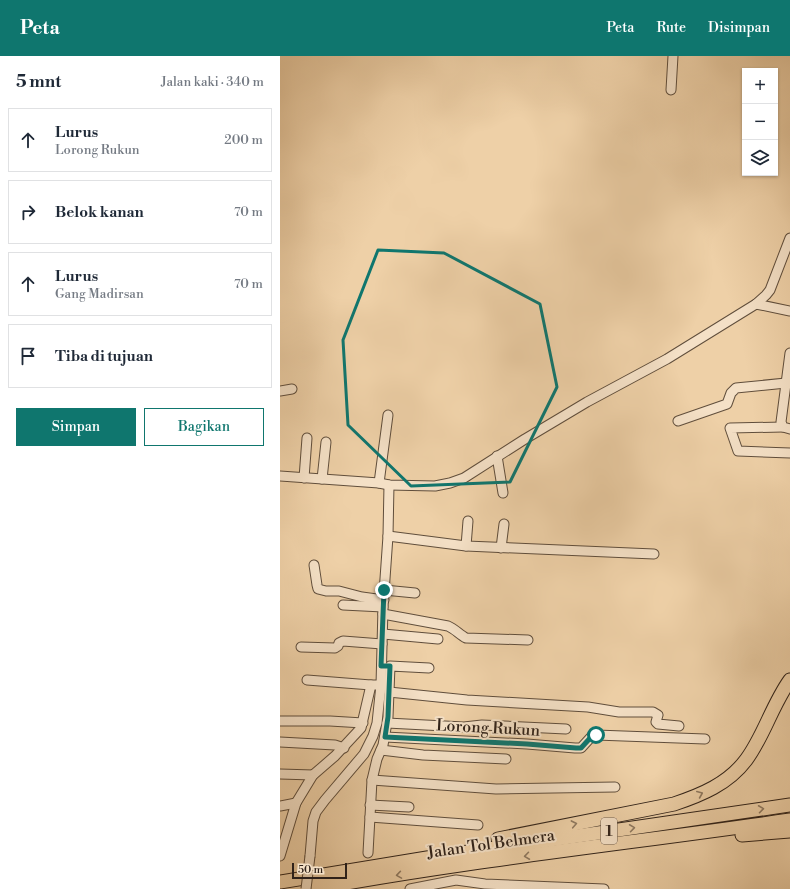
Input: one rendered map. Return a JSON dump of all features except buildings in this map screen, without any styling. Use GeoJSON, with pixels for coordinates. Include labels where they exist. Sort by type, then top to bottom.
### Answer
{"type":"FeatureCollection","features":[{"type":"Feature","properties":{"kind":"highway"},"geometry":{"type":"LineString","coordinates":[[427,858],[474,844],[674,804],[707,791],[727,780],[746,760],[779,697],[790,680]]}},
{"type":"Feature","properties":{"kind":"highway","name":"1"},"geometry":{"type":"LineString","coordinates":[[427,858],[790,805]]}},
{"type":"Feature","properties":{"kind":"highway","name":"1"},"geometry":{"type":"LineString","coordinates":[[673,837],[790,820]]}},
{"type":"Feature","properties":{"kind":"highway"},"geometry":{"type":"LineString","coordinates":[[673,837],[734,836],[790,831]]}},
{"type":"Feature","properties":{"kind":"highway","name":"Jalan Tol Belmera"},"geometry":{"type":"LineString","coordinates":[[313,889],[504,859],[673,837]]}},
{"type":"Feature","properties":{"kind":"highway","name":"Jalan Tol Belmera"},"geometry":{"type":"LineString","coordinates":[[280,882],[427,858]]}},
{"type":"Feature","properties":{"kind":"street"},"geometry":{"type":"LineString","coordinates":[[671,90],[673,56]]}},
{"type":"Feature","properties":{"kind":"street"},"geometry":{"type":"LineString","coordinates":[[280,476],[389,485],[435,486],[464,478],[497,456],[587,402],[667,359],[756,304],[770,290],[790,238]]}},
{"type":"Feature","properties":{"kind":"street"},"geometry":{"type":"LineString","coordinates":[[756,304],[790,311]]}},
{"type":"Feature","properties":{"kind":"street"},"geometry":{"type":"LineString","coordinates":[[786,428],[781,422],[790,353]]}},
{"type":"Feature","properties":{"kind":"street"},"geometry":{"type":"LineString","coordinates":[[678,421],[727,404],[731,393],[736,388],[786,383]]}},
{"type":"Feature","properties":{"kind":"street"},"geometry":{"type":"LineString","coordinates":[[280,391],[292,389]]}},
{"type":"Feature","properties":{"kind":"street"},"geometry":{"type":"LineString","coordinates":[[379,483],[388,415]]}},
{"type":"Feature","properties":{"kind":"street"},"geometry":{"type":"LineString","coordinates":[[786,428],[730,428],[738,451],[790,453]]}},
{"type":"Feature","properties":{"kind":"street"},"geometry":{"type":"LineString","coordinates":[[304,478],[307,438]]}},
{"type":"Feature","properties":{"kind":"street"},"geometry":{"type":"LineString","coordinates":[[322,479],[326,442]]}},
{"type":"Feature","properties":{"kind":"street"},"geometry":{"type":"LineString","coordinates":[[497,456],[503,493]]}},
{"type":"Feature","properties":{"kind":"street"},"geometry":{"type":"LineString","coordinates":[[368,853],[372,780],[377,759],[385,737],[389,692],[382,634],[388,536],[389,485]]}},
{"type":"Feature","properties":{"kind":"street"},"geometry":{"type":"LineString","coordinates":[[466,546],[468,521]]}},
{"type":"Feature","properties":{"kind":"street"},"geometry":{"type":"LineString","coordinates":[[501,548],[504,524]]}},
{"type":"Feature","properties":{"kind":"street"},"geometry":{"type":"LineString","coordinates":[[388,536],[466,546],[654,554]]}},
{"type":"Feature","properties":{"kind":"street"},"geometry":{"type":"LineString","coordinates":[[314,565],[318,589],[326,591],[339,591],[362,597],[383,607],[448,626],[455,629],[466,638],[528,640]]}},
{"type":"Feature","properties":{"kind":"street"},"geometry":{"type":"LineString","coordinates":[[384,590],[415,593]]}},
{"type":"Feature","properties":{"kind":"street"},"geometry":{"type":"LineString","coordinates":[[343,605],[383,607]]}},
{"type":"Feature","properties":{"kind":"street"},"geometry":{"type":"LineString","coordinates":[[382,634],[438,639]]}},
{"type":"Feature","properties":{"kind":"street"},"geometry":{"type":"LineString","coordinates":[[301,647],[335,648],[343,641],[382,644]]}},
{"type":"Feature","properties":{"kind":"street"},"geometry":{"type":"LineString","coordinates":[[386,666],[429,668]]}},
{"type":"Feature","properties":{"kind":"street"},"geometry":{"type":"LineString","coordinates":[[306,889],[313,821],[316,812],[364,754],[373,736],[377,723],[381,685],[386,666]]}},
{"type":"Feature","properties":{"kind":"street"},"geometry":{"type":"LineString","coordinates":[[307,680],[381,685]]}},
{"type":"Feature","properties":{"kind":"street"},"geometry":{"type":"LineString","coordinates":[[280,856],[296,803],[313,775],[344,748],[361,728],[371,685]]}},
{"type":"Feature","properties":{"kind":"street"},"geometry":{"type":"LineString","coordinates":[[389,692],[467,700],[588,707],[619,712],[653,712],[658,715],[656,722],[658,724],[679,726]]}},
{"type":"Feature","properties":{"kind":"street"},"geometry":{"type":"LineString","coordinates":[[280,721],[330,721],[363,723]]}},
{"type":"Feature","properties":{"kind":"street"},"geometry":{"type":"LineString","coordinates":[[387,723],[464,728],[482,724],[566,729]]}},
{"type":"Feature","properties":{"kind":"street","name":"Lorong Rukun"},"geometry":{"type":"LineString","coordinates":[[385,737],[576,748],[581,748],[592,736],[596,735],[705,739]]}},
{"type":"Feature","properties":{"kind":"street"},"geometry":{"type":"LineString","coordinates":[[280,742],[335,745],[344,748]]}},
{"type":"Feature","properties":{"kind":"street"},"geometry":{"type":"LineString","coordinates":[[381,750],[423,755],[506,759]]}},
{"type":"Feature","properties":{"kind":"street"},"geometry":{"type":"LineString","coordinates":[[280,774],[313,775]]}},
{"type":"Feature","properties":{"kind":"street"},"geometry":{"type":"LineString","coordinates":[[372,780],[496,789],[615,788]]}},
{"type":"Feature","properties":{"kind":"street"},"geometry":{"type":"LineString","coordinates":[[280,806],[296,803]]}},
{"type":"Feature","properties":{"kind":"street"},"geometry":{"type":"LineString","coordinates":[[370,805],[409,808]]}},
{"type":"Feature","properties":{"kind":"street"},"geometry":{"type":"LineString","coordinates":[[370,817],[478,825]]}},
{"type":"Feature","properties":{"kind":"street"},"geometry":{"type":"LineString","coordinates":[[410,889],[456,880],[485,884],[604,889]]}},
{"type":"Feature","properties":{"kind":"highlighted area"},"geometry":{"type":"Polygon","coordinates":[[[378,250],[444,253],[540,304],[557,387],[510,482],[411,486],[348,425],[343,340],[378,250]]]}},
{"type":"Feature","properties":{"kind":"route"},"geometry":{"type":"LineString","coordinates":[[384,590],[381,666],[390,666],[388,717],[385,737],[581,748],[592,736],[596,735]]}}]}
